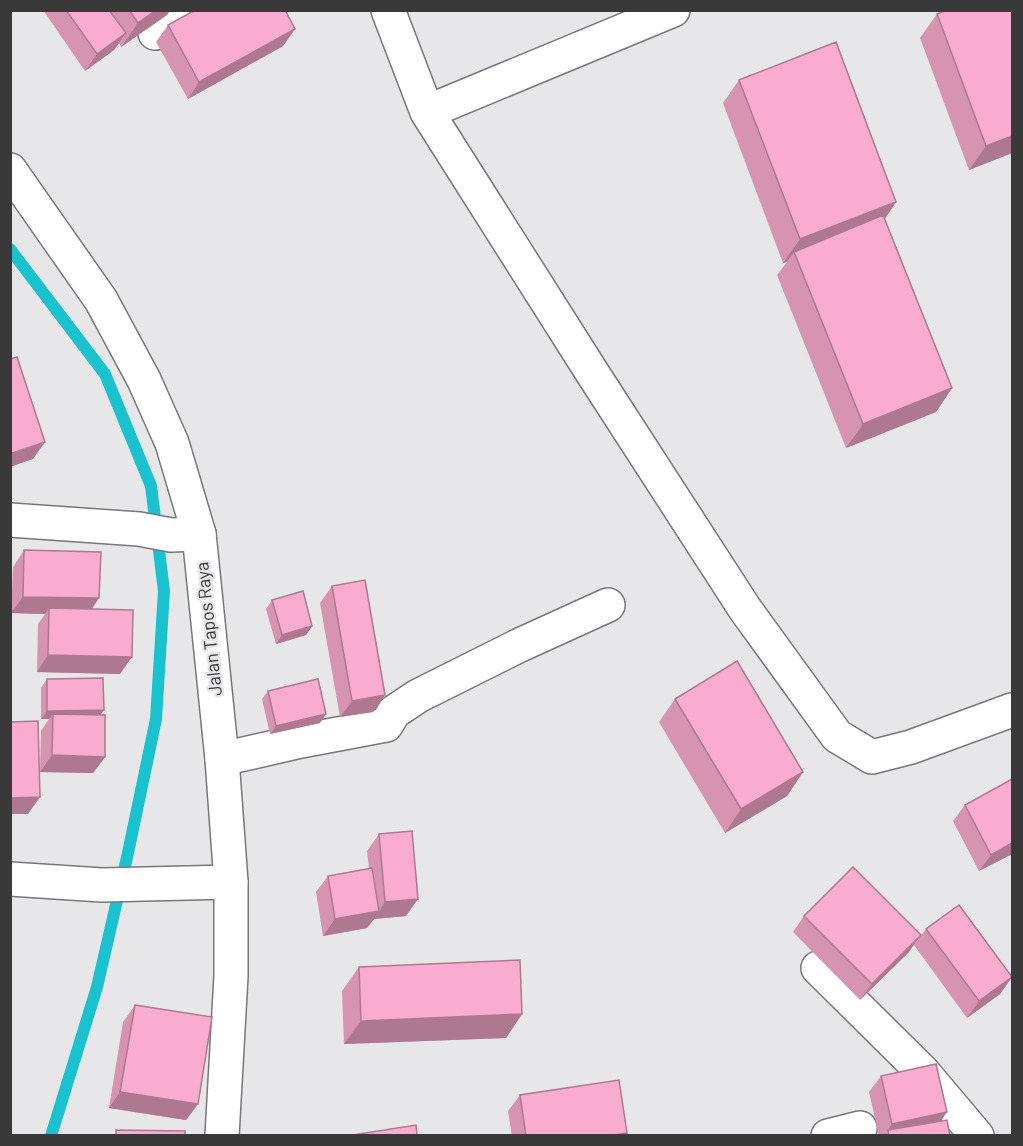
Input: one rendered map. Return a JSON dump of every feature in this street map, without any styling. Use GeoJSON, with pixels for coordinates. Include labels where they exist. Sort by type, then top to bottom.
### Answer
{"type":"FeatureCollection","features":[{"type":"Feature","properties":{"kind":"street"},"geometry":{"type":"LineString","coordinates":[[388,10],[427,112],[512,249],[746,609],[837,736],[872,757],[911,747],[1012,710]]}},
{"type":"Feature","properties":{"kind":"street"},"geometry":{"type":"LineString","coordinates":[[427,112],[673,10]]}},
{"type":"Feature","properties":{"kind":"street","name":"Jalan Tapos Raya"},"geometry":{"type":"LineString","coordinates":[[10,170],[101,300],[144,380],[172,443],[222,759],[231,882],[231,976],[222,1136]]}},
{"type":"Feature","properties":{"kind":"street"},"geometry":{"type":"LineString","coordinates":[[10,520],[139,529],[185,535]]}},
{"type":"Feature","properties":{"kind":"street"},"geometry":{"type":"LineString","coordinates":[[222,759],[386,725],[394,712],[418,696],[520,645],[608,605]]}},
{"type":"Feature","properties":{"kind":"street"},"geometry":{"type":"LineString","coordinates":[[10,879],[102,885],[231,882]]}},
{"type":"Feature","properties":{"kind":"street"},"geometry":{"type":"LineString","coordinates":[[818,968],[923,1072],[977,1136]]}},
{"type":"Feature","properties":{"kind":"street"},"geometry":{"type":"LineString","coordinates":[[828,1136],[860,1128]]}},
{"type":"Feature","properties":{"kind":"building"},"geometry":{"type":"Polygon","coordinates":[[[66,10],[109,10],[126,33],[97,54],[66,10]]]}},
{"type":"Feature","properties":{"kind":"building"},"geometry":{"type":"Polygon","coordinates":[[[129,10],[156,10],[138,23],[129,10]]]}},
{"type":"Feature","properties":{"kind":"building"},"geometry":{"type":"Polygon","coordinates":[[[195,10],[285,10],[295,29],[199,82],[168,25],[195,10]]]}},
{"type":"Feature","properties":{"kind":"building"},"geometry":{"type":"Polygon","coordinates":[[[947,10],[1012,10],[1012,136],[986,146],[937,14],[947,10]]]}},
{"type":"Feature","properties":{"kind":"building"},"geometry":{"type":"Polygon","coordinates":[[[836,42],[896,202],[800,239],[739,80],[836,42]]]}},
{"type":"Feature","properties":{"kind":"building"},"geometry":{"type":"Polygon","coordinates":[[[883,215],[952,388],[863,424],[794,252],[883,215]]]}},
{"type":"Feature","properties":{"kind":"building"},"geometry":{"type":"Polygon","coordinates":[[[17,357],[45,442],[10,454],[10,359],[17,357]]]}},
{"type":"Feature","properties":{"kind":"building"},"geometry":{"type":"Polygon","coordinates":[[[24,550],[101,552],[99,598],[23,597],[24,550]]]}},
{"type":"Feature","properties":{"kind":"building"},"geometry":{"type":"Polygon","coordinates":[[[365,580],[385,695],[352,701],[332,586],[365,580]]]}},
{"type":"Feature","properties":{"kind":"building"},"geometry":{"type":"Polygon","coordinates":[[[303,591],[312,626],[282,635],[272,600],[303,591]]]}},
{"type":"Feature","properties":{"kind":"building"},"geometry":{"type":"Polygon","coordinates":[[[49,608],[133,610],[132,657],[48,655],[49,608]]]}},
{"type":"Feature","properties":{"kind":"building"},"geometry":{"type":"Polygon","coordinates":[[[737,661],[803,772],[741,809],[675,699],[737,661]]]}},
{"type":"Feature","properties":{"kind":"building"},"geometry":{"type":"Polygon","coordinates":[[[103,678],[104,710],[47,711],[47,679],[103,678]]]}},
{"type":"Feature","properties":{"kind":"building"},"geometry":{"type":"Polygon","coordinates":[[[318,679],[326,714],[276,726],[268,691],[318,679]]]}},
{"type":"Feature","properties":{"kind":"building"},"geometry":{"type":"Polygon","coordinates":[[[53,714],[105,715],[105,757],[52,755],[53,714]]]}},
{"type":"Feature","properties":{"kind":"building"},"geometry":{"type":"Polygon","coordinates":[[[38,721],[40,797],[10,798],[10,722],[38,721]]]}},
{"type":"Feature","properties":{"kind":"building"},"geometry":{"type":"Polygon","coordinates":[[[1012,779],[1012,843],[991,855],[965,805],[1012,779]]]}},
{"type":"Feature","properties":{"kind":"building"},"geometry":{"type":"Polygon","coordinates":[[[412,831],[418,899],[385,902],[379,834],[412,831]]]}},
{"type":"Feature","properties":{"kind":"building"},"geometry":{"type":"Polygon","coordinates":[[[853,867],[921,935],[872,984],[804,916],[853,867]]]}},
{"type":"Feature","properties":{"kind":"building"},"geometry":{"type":"Polygon","coordinates":[[[372,868],[379,911],[335,919],[328,876],[372,868]]]}},
{"type":"Feature","properties":{"kind":"building"},"geometry":{"type":"Polygon","coordinates":[[[959,905],[1012,977],[979,1001],[926,929],[959,905]]]}},
{"type":"Feature","properties":{"kind":"building"},"geometry":{"type":"Polygon","coordinates":[[[520,960],[522,1014],[361,1021],[359,967],[520,960]]]}},
{"type":"Feature","properties":{"kind":"building"},"geometry":{"type":"Polygon","coordinates":[[[135,1005],[212,1017],[198,1104],[120,1092],[135,1005]]]}},
{"type":"Feature","properties":{"kind":"building"},"geometry":{"type":"Polygon","coordinates":[[[936,1064],[947,1112],[892,1124],[881,1076],[936,1064]]]}},
{"type":"Feature","properties":{"kind":"building"},"geometry":{"type":"Polygon","coordinates":[[[619,1080],[627,1133],[607,1136],[526,1136],[520,1095],[619,1080]]]}},
{"type":"Feature","properties":{"kind":"building"},"geometry":{"type":"Polygon","coordinates":[[[947,1120],[950,1136],[889,1136],[888,1130],[947,1120]]]}},
{"type":"Feature","properties":{"kind":"building"},"geometry":{"type":"Polygon","coordinates":[[[416,1125],[417,1136],[346,1136],[416,1125]]]}},
{"type":"Feature","properties":{"kind":"building"},"geometry":{"type":"Polygon","coordinates":[[[116,1130],[185,1131],[185,1136],[116,1136],[116,1130]]]}},
{"type":"Feature","properties":{"kind":"waterway"},"geometry":{"type":"LineString","coordinates":[[10,249],[105,374],[151,486],[164,591],[156,719],[97,987],[51,1136]]}}]}
